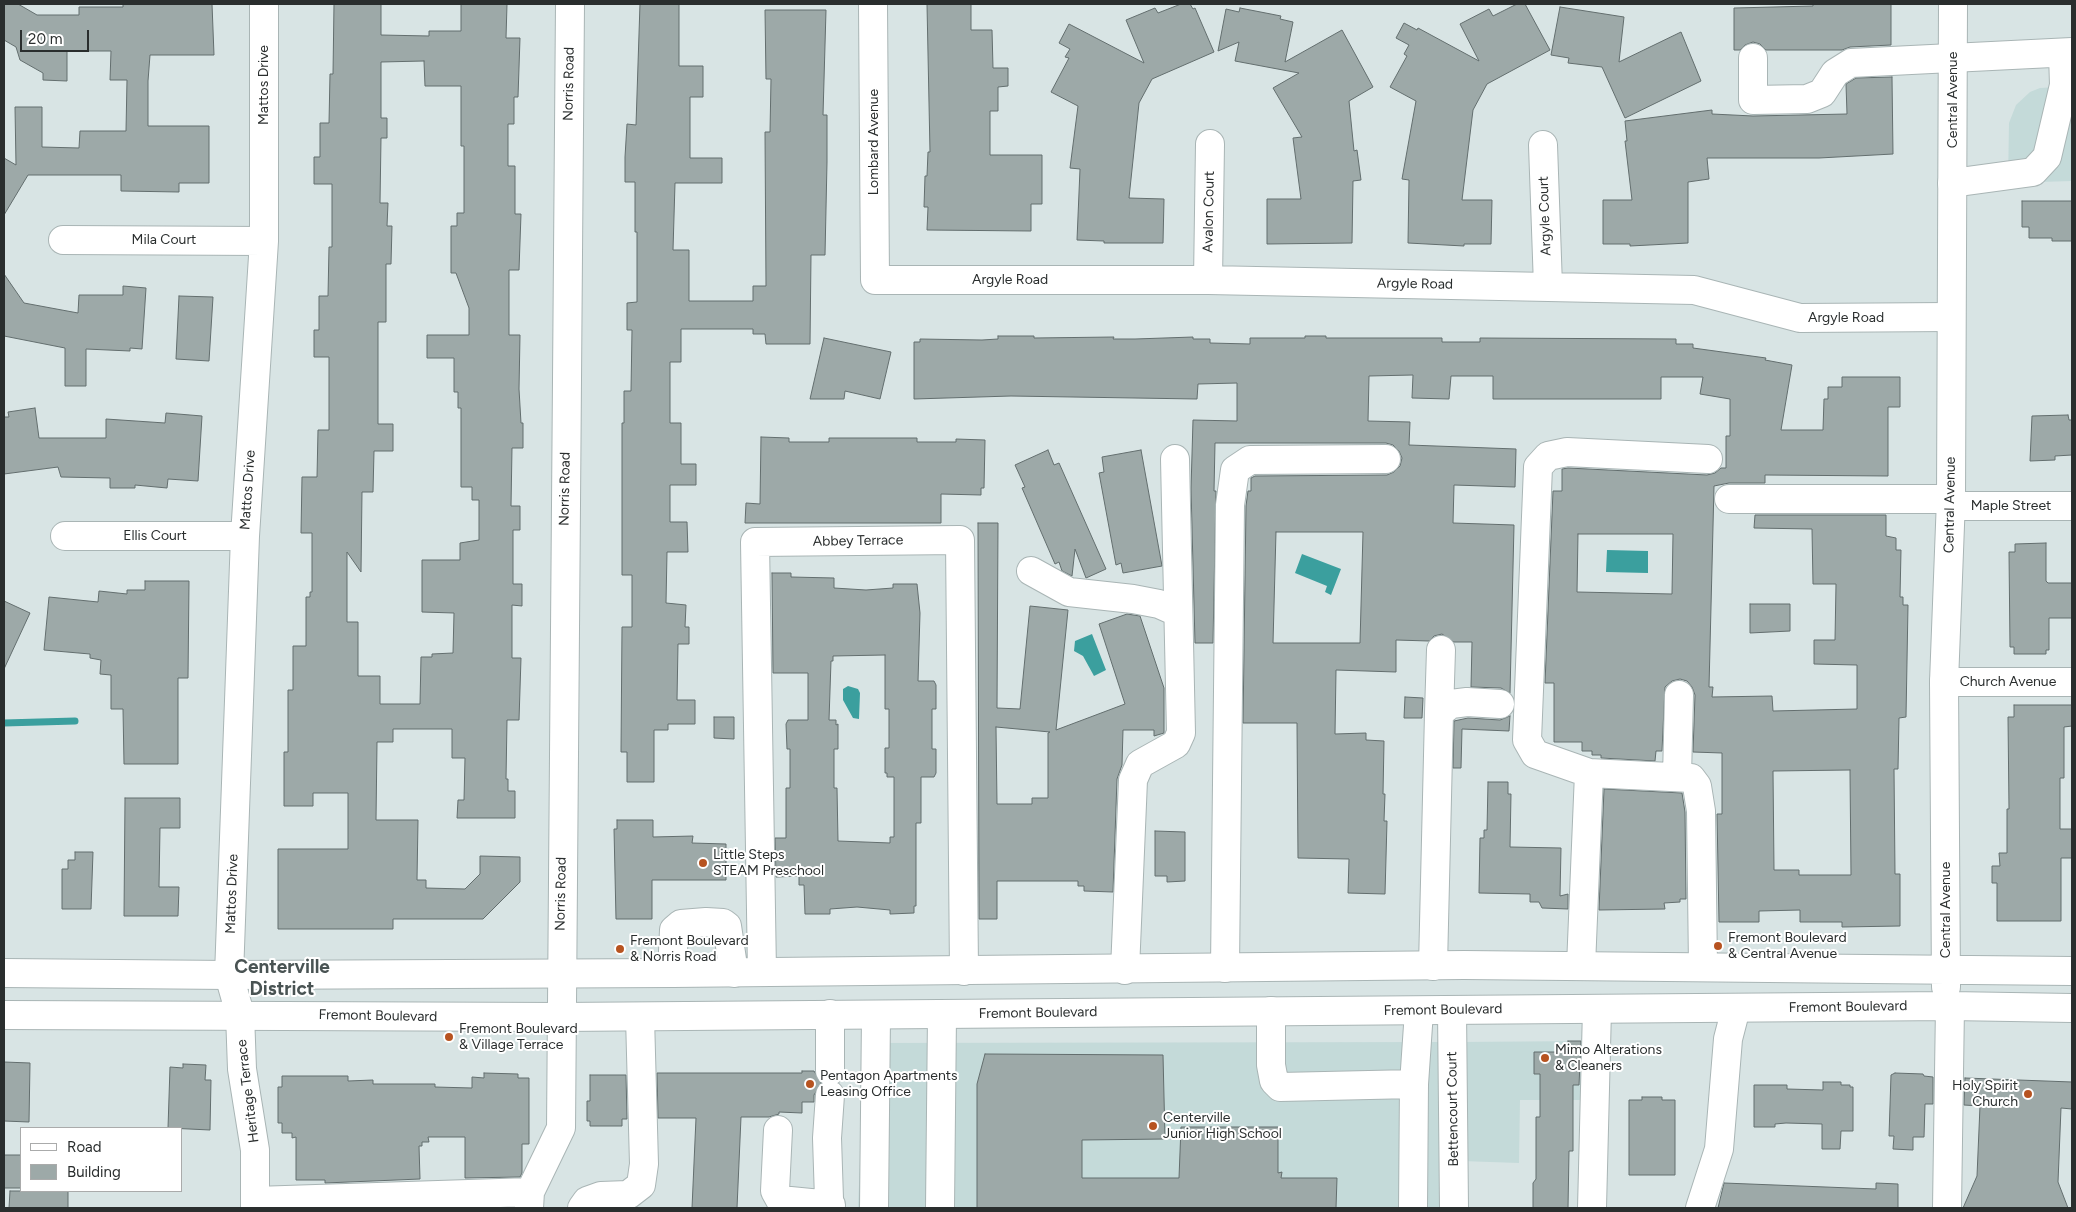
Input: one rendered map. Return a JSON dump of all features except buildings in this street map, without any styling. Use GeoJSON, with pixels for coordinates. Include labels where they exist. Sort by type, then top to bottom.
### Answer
{"type":"FeatureCollection","features":[{"type":"Feature","properties":{"kind":"street","name":"Mattos Drive"},"geometry":{"type":"LineString","coordinates":[[229,975],[245,536],[264,241],[264,4]]}},
{"type":"Feature","properties":{"kind":"street","name":"Norris Road"},"geometry":{"type":"LineString","coordinates":[[529,1200],[561,1128],[560,974],[570,4]]}},
{"type":"Feature","properties":{"kind":"street","name":"Lombard Avenue"},"geometry":{"type":"LineString","coordinates":[[873,4],[875,280]]}},
{"type":"Feature","properties":{"kind":"street","name":"Central Avenue"},"geometry":{"type":"LineString","coordinates":[[1946,1208],[1948,1006],[1946,969],[1944,682],[1950,502],[1953,4]]}},
{"type":"Feature","properties":{"kind":"street"},"geometry":{"type":"LineString","coordinates":[[1753,58],[1752,100],[1808,99],[1822,93],[1835,73],[1851,63],[2068,52],[2064,85],[2047,158],[2033,172],[1952,183]]}},
{"type":"Feature","properties":{"kind":"street","name":"Avalon Court"},"geometry":{"type":"LineString","coordinates":[[1208,280],[1210,144]]}},
{"type":"Feature","properties":{"kind":"street","name":"Argyle Court"},"geometry":{"type":"LineString","coordinates":[[1543,145],[1548,286]]}},
{"type":"Feature","properties":{"kind":"street","name":"Mila Court"},"geometry":{"type":"LineString","coordinates":[[63,240],[264,241]]}},
{"type":"Feature","properties":{"kind":"street","name":"Argyle Road"},"geometry":{"type":"LineString","coordinates":[[875,280],[1208,280],[1694,290],[1800,318],[1950,317]]}},
{"type":"Feature","properties":{"kind":"street"},"geometry":{"type":"LineString","coordinates":[[1703,967],[1701,811],[1697,786],[1691,778],[1589,773],[1535,754],[1527,740],[1538,467],[1548,456],[1568,452],[1708,459]]}},
{"type":"Feature","properties":{"kind":"street"},"geometry":{"type":"LineString","coordinates":[[1125,970],[1133,780],[1140,764],[1176,744],[1181,733],[1175,459]]}},
{"type":"Feature","properties":{"kind":"street"},"geometry":{"type":"LineString","coordinates":[[1225,968],[1230,505],[1235,470],[1250,460],[1386,459]]}},
{"type":"Feature","properties":{"kind":"street","name":"Maple Street"},"geometry":{"type":"LineString","coordinates":[[1729,499],[1950,502],[2072,506]]}},
{"type":"Feature","properties":{"kind":"street","name":"Ellis Court"},"geometry":{"type":"LineString","coordinates":[[65,536],[245,536]]}},
{"type":"Feature","properties":{"kind":"street","name":"Abbey Terrace"},"geometry":{"type":"LineString","coordinates":[[762,972],[754,542],[960,540],[964,971]]}},
{"type":"Feature","properties":{"kind":"street"},"geometry":{"type":"LineString","coordinates":[[1031,571],[1068,592],[1133,599],[1159,604],[1177,612]]}},
{"type":"Feature","properties":{"kind":"street"},"geometry":{"type":"LineString","coordinates":[[1433,966],[1441,650]]}},
{"type":"Feature","properties":{"kind":"street","name":"Church Avenue"},"geometry":{"type":"LineString","coordinates":[[1944,682],[2072,682]]}},
{"type":"Feature","properties":{"kind":"street"},"geometry":{"type":"LineString","coordinates":[[1677,777],[1679,695]]}},
{"type":"Feature","properties":{"kind":"street"},"geometry":{"type":"LineString","coordinates":[[1439,713],[1450,704],[1467,702],[1500,704]]}},
{"type":"Feature","properties":{"kind":"street"},"geometry":{"type":"LineString","coordinates":[[1581,966],[1589,773]]}},
{"type":"Feature","properties":{"kind":"street"},"geometry":{"type":"LineString","coordinates":[[672,973],[674,930],[681,924],[706,922],[723,923],[727,926],[734,973]]}},
{"type":"Feature","properties":{"kind":"street"},"geometry":{"type":"LineString","coordinates":[[4,973],[229,975],[560,974],[1433,966],[2072,971]]}},
{"type":"Feature","properties":{"kind":"street","name":"Heritage Terrace"},"geometry":{"type":"LineString","coordinates":[[229,975],[240,1014],[242,1069],[255,1150],[255,1205]]}},
{"type":"Feature","properties":{"kind":"street","name":"Fremont Boulevard"},"geometry":{"type":"LineString","coordinates":[[4,1015],[240,1014],[640,1017],[1948,1006],[2072,1008]]}},
{"type":"Feature","properties":{"kind":"street"},"geometry":{"type":"LineString","coordinates":[[1700,1208],[1719,1149],[1728,1039],[1736,1008]]}},
{"type":"Feature","properties":{"kind":"street"},"geometry":{"type":"LineString","coordinates":[[1592,1208],[1597,1009]]}},
{"type":"Feature","properties":{"kind":"street","name":"Bettencourt Court"},"geometry":{"type":"LineString","coordinates":[[1452,1010],[1454,1208]]}},
{"type":"Feature","properties":{"kind":"street"},"geometry":{"type":"LineString","coordinates":[[1413,1208],[1414,1084],[1419,1011]]}},
{"type":"Feature","properties":{"kind":"street"},"geometry":{"type":"LineString","coordinates":[[1272,1012],[1271,1066],[1274,1081],[1280,1087],[1414,1084]]}},
{"type":"Feature","properties":{"kind":"street"},"geometry":{"type":"LineString","coordinates":[[778,1130],[775,1191],[780,1200],[831,1207],[827,1138],[830,1083],[830,1014]]}},
{"type":"Feature","properties":{"kind":"street"},"geometry":{"type":"LineString","coordinates":[[940,1208],[942,1014]]}},
{"type":"Feature","properties":{"kind":"street"},"geometry":{"type":"LineString","coordinates":[[874,1208],[876,1016]]}},
{"type":"Feature","properties":{"kind":"street"},"geometry":{"type":"LineString","coordinates":[[582,1208],[587,1201],[601,1196],[628,1195],[641,1185],[644,1164],[640,1017]]}},
{"type":"Feature","properties":{"kind":"street"},"geometry":{"type":"LineString","coordinates":[[255,1205],[529,1200]]}},
{"type":"Feature","properties":{"kind":"shaded area"},"geometry":{"type":"Polygon","coordinates":[[[2072,86],[2072,181],[2008,183],[2009,123],[2016,105],[2030,92],[2040,88],[2072,86]]]}},
{"type":"Feature","properties":{"kind":"shaded area"},"geometry":{"type":"Polygon","coordinates":[[[1591,1041],[1591,1100],[1520,1100],[1519,1163],[1461,1161],[1458,1042],[1591,1041]]]}},
{"type":"Feature","properties":{"kind":"shaded area","name":"Centerville Junior High School"},"geometry":{"type":"Polygon","coordinates":[[[1444,1042],[1447,1208],[858,1208],[865,1043],[1444,1042]]]}},
{"type":"Feature","properties":{"kind":"water"},"geometry":{"type":"Polygon","coordinates":[[[1607,550],[1648,551],[1648,573],[1606,572],[1607,550]]]}},
{"type":"Feature","properties":{"kind":"water"},"geometry":{"type":"Polygon","coordinates":[[[1302,554],[1341,569],[1331,595],[1325,592],[1327,586],[1295,573],[1302,554]]]}},
{"type":"Feature","properties":{"kind":"water"},"geometry":{"type":"Polygon","coordinates":[[[1092,634],[1106,670],[1094,676],[1083,656],[1074,651],[1075,641],[1092,634]]]}},
{"type":"Feature","properties":{"kind":"water"},"geometry":{"type":"Polygon","coordinates":[[[848,686],[858,689],[860,693],[859,719],[853,718],[843,700],[843,689],[848,686]]]}},
{"type":"Feature","properties":{"kind":"waterway"},"geometry":{"type":"LineString","coordinates":[[4,723],[75,721]]}},
{"type":"Feature","properties":{"kind":"place","name":"Little Steps STEAM Preschool"},"geometry":{"type":"Point","coordinates":[703,863]}},
{"type":"Feature","properties":{"kind":"place","name":"Fremont Boulevard & Central Avenue"},"geometry":{"type":"Point","coordinates":[1718,946]}},
{"type":"Feature","properties":{"kind":"place","name":"Fremont Boulevard & Norris Road"},"geometry":{"type":"Point","coordinates":[620,949]}},
{"type":"Feature","properties":{"kind":"place","name":"Fremont Boulevard & Village Terrace"},"geometry":{"type":"Point","coordinates":[449,1037]}},
{"type":"Feature","properties":{"kind":"place","name":"Mimo Alterations & Cleaners"},"geometry":{"type":"Point","coordinates":[1545,1058]}},
{"type":"Feature","properties":{"kind":"place","name":"Pentagon Apartments Leasing Office"},"geometry":{"type":"Point","coordinates":[810,1084]}},
{"type":"Feature","properties":{"kind":"place","name":"Holy Spirit Church"},"geometry":{"type":"Point","coordinates":[2028,1094]}},
{"type":"Feature","properties":{"kind":"place","name":"Centerville Junior High School"},"geometry":{"type":"Point","coordinates":[1153,1126]}},
{"type":"Feature","properties":{"kind":"district","name":"Centerville District"},"geometry":{"type":"Point","coordinates":[282,978]}}]}
